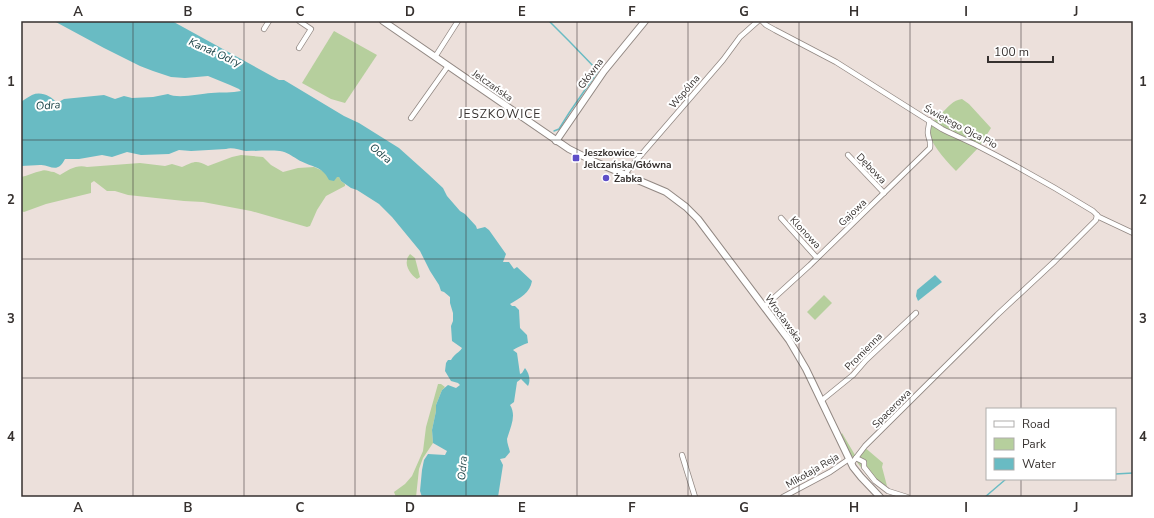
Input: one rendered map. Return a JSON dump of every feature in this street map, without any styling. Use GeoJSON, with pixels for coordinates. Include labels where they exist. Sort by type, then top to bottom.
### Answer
{"type":"FeatureCollection","features":[{"type":"Feature","properties":{"kind":"main road","name":"Jelczańska"},"geometry":{"type":"LineString","coordinates":[[383,21],[556,141],[593,162],[638,180]]}},
{"type":"Feature","properties":{"kind":"main road","name":"Główna"},"geometry":{"type":"LineString","coordinates":[[556,141],[604,71],[645,21]]}},
{"type":"Feature","properties":{"kind":"main road","name":"Wrocławska"},"geometry":{"type":"LineString","coordinates":[[638,180],[666,192],[698,219],[789,340],[806,369],[850,461],[861,477],[880,497]]}},
{"type":"Feature","properties":{"kind":"street"},"geometry":{"type":"LineString","coordinates":[[264,29],[269,21]]}},
{"type":"Feature","properties":{"kind":"street"},"geometry":{"type":"LineString","coordinates":[[298,21],[311,29],[299,48]]}},
{"type":"Feature","properties":{"kind":"street"},"geometry":{"type":"LineString","coordinates":[[435,57],[458,21]]}},
{"type":"Feature","properties":{"kind":"street","name":"Wspólna"},"geometry":{"type":"LineString","coordinates":[[625,175],[723,60],[740,37],[758,21]]}},
{"type":"Feature","properties":{"kind":"street","name":"Świętego Ojca Pio"},"geometry":{"type":"LineString","coordinates":[[762,21],[775,30],[836,62],[955,136],[973,143],[1093,211],[1097,216],[1133,233]]}},
{"type":"Feature","properties":{"kind":"street"},"geometry":{"type":"LineString","coordinates":[[411,118],[448,66]]}},
{"type":"Feature","properties":{"kind":"street","name":"Gajowa"},"geometry":{"type":"LineString","coordinates":[[764,307],[817,258],[930,148],[931,141],[927,133],[930,125],[929,120]]}},
{"type":"Feature","properties":{"kind":"street","name":"Dębowa"},"geometry":{"type":"LineString","coordinates":[[848,155],[884,193]]}},
{"type":"Feature","properties":{"kind":"street","name":"Spacerowa"},"geometry":{"type":"LineString","coordinates":[[850,461],[856,458],[865,446],[997,315],[1055,261],[1096,220],[1097,216]]}},
{"type":"Feature","properties":{"kind":"street","name":"Klonowa"},"geometry":{"type":"LineString","coordinates":[[781,218],[817,258]]}},
{"type":"Feature","properties":{"kind":"street","name":"Promienna"},"geometry":{"type":"LineString","coordinates":[[821,401],[853,375],[866,360],[916,313]]}},
{"type":"Feature","properties":{"kind":"street"},"geometry":{"type":"LineString","coordinates":[[682,456],[695,497]]}},
{"type":"Feature","properties":{"kind":"street"},"geometry":{"type":"LineString","coordinates":[[856,458],[864,462],[864,467],[869,474],[883,488],[907,497]]}},
{"type":"Feature","properties":{"kind":"street","name":"Mikołaja Reja"},"geometry":{"type":"LineString","coordinates":[[783,497],[850,461]]}},
{"type":"Feature","properties":{"kind":"green space"},"geometry":{"type":"Polygon","coordinates":[[[334,31],[377,55],[345,103],[331,99],[302,83],[334,31]]]}},
{"type":"Feature","properties":{"kind":"green space"},"geometry":{"type":"Polygon","coordinates":[[[962,99],[969,104],[991,128],[979,147],[956,171],[937,149],[930,136],[929,130],[931,124],[953,102],[962,99]]]}},
{"type":"Feature","properties":{"kind":"green space"},"geometry":{"type":"Polygon","coordinates":[[[241,155],[263,157],[271,165],[283,172],[298,168],[314,167],[326,174],[339,177],[345,186],[326,196],[317,210],[310,226],[307,227],[251,211],[203,202],[128,195],[115,191],[107,191],[94,181],[91,183],[91,193],[46,204],[24,212],[21,211],[21,177],[43,170],[60,175],[80,166],[87,167],[140,163],[165,166],[172,164],[182,167],[197,162],[208,166],[241,155]]]}},
{"type":"Feature","properties":{"kind":"green space"},"geometry":{"type":"Polygon","coordinates":[[[410,254],[415,258],[420,277],[417,279],[411,274],[407,266],[407,259],[410,254]]]}},
{"type":"Feature","properties":{"kind":"green space"},"geometry":{"type":"Polygon","coordinates":[[[824,295],[832,303],[815,320],[807,312],[824,295]]]}},
{"type":"Feature","properties":{"kind":"green space"},"geometry":{"type":"Polygon","coordinates":[[[438,384],[445,387],[442,390],[436,405],[432,430],[433,443],[423,458],[419,469],[416,497],[396,497],[394,492],[405,484],[412,476],[423,451],[426,427],[438,384]]]}},
{"type":"Feature","properties":{"kind":"green space"},"geometry":{"type":"Polygon","coordinates":[[[842,433],[855,455],[863,446],[883,463],[882,467],[887,486],[870,479],[849,454],[842,439],[842,433]]]}},
{"type":"Feature","properties":{"kind":"water"},"geometry":{"type":"Polygon","coordinates":[[[54,21],[172,21],[279,80],[284,80],[399,148],[443,188],[447,196],[476,226],[477,229],[485,227],[489,230],[506,254],[503,262],[509,262],[514,269],[517,267],[532,281],[527,292],[510,304],[519,310],[520,328],[527,335],[528,343],[513,350],[517,353],[520,374],[525,368],[529,381],[528,386],[521,379],[517,382],[514,402],[510,405],[513,418],[507,439],[510,452],[505,458],[500,459],[503,465],[498,497],[422,497],[420,491],[424,460],[428,454],[445,455],[447,451],[433,443],[432,430],[436,405],[442,390],[448,385],[456,388],[460,385],[451,381],[445,371],[448,360],[451,360],[462,348],[452,341],[451,326],[453,321],[453,313],[450,297],[441,291],[420,251],[392,217],[379,204],[357,190],[351,188],[341,181],[339,177],[337,177],[334,181],[329,180],[319,169],[280,151],[246,151],[231,148],[191,151],[179,150],[169,154],[141,155],[127,152],[112,157],[102,155],[79,159],[65,159],[59,167],[56,168],[44,165],[21,166],[21,102],[32,95],[46,95],[57,103],[64,99],[104,95],[115,99],[124,96],[132,98],[153,97],[168,94],[183,96],[241,91],[208,76],[185,78],[171,77],[153,71],[104,48],[54,21]]]}},
{"type":"Feature","properties":{"kind":"water"},"geometry":{"type":"Polygon","coordinates":[[[935,275],[942,282],[918,301],[916,296],[917,290],[935,275]]]}},
{"type":"Feature","properties":{"kind":"waterway"},"geometry":{"type":"LineString","coordinates":[[549,21],[598,71],[559,129],[554,131]]}},
{"type":"Feature","properties":{"kind":"waterway"},"geometry":{"type":"LineString","coordinates":[[1116,474],[1133,473]]}},
{"type":"Feature","properties":{"kind":"waterway"},"geometry":{"type":"LineString","coordinates":[[985,497],[1005,480]]}},
{"type":"Feature","properties":{"kind":"place","name":"Jeszkowice – Jelczańska/Główna"},"geometry":{"type":"Point","coordinates":[576,158]}},
{"type":"Feature","properties":{"kind":"place","name":"Żabka"},"geometry":{"type":"Point","coordinates":[606,178]}},
{"type":"Feature","properties":{"kind":"district","name":"JESZKOWICE"},"geometry":{"type":"Point","coordinates":[500,114]}},
{"type":"Feature","properties":{"kind":"water label","name":"Kanał Odry"},"geometry":{"type":"Point","coordinates":[215,52]}},
{"type":"Feature","properties":{"kind":"water label","name":"Odra"},"geometry":{"type":"Point","coordinates":[48,105]}},
{"type":"Feature","properties":{"kind":"water label","name":"Odra"},"geometry":{"type":"Point","coordinates":[381,153]}},
{"type":"Feature","properties":{"kind":"water label","name":"Odra"},"geometry":{"type":"Point","coordinates":[462,468]}}]}
